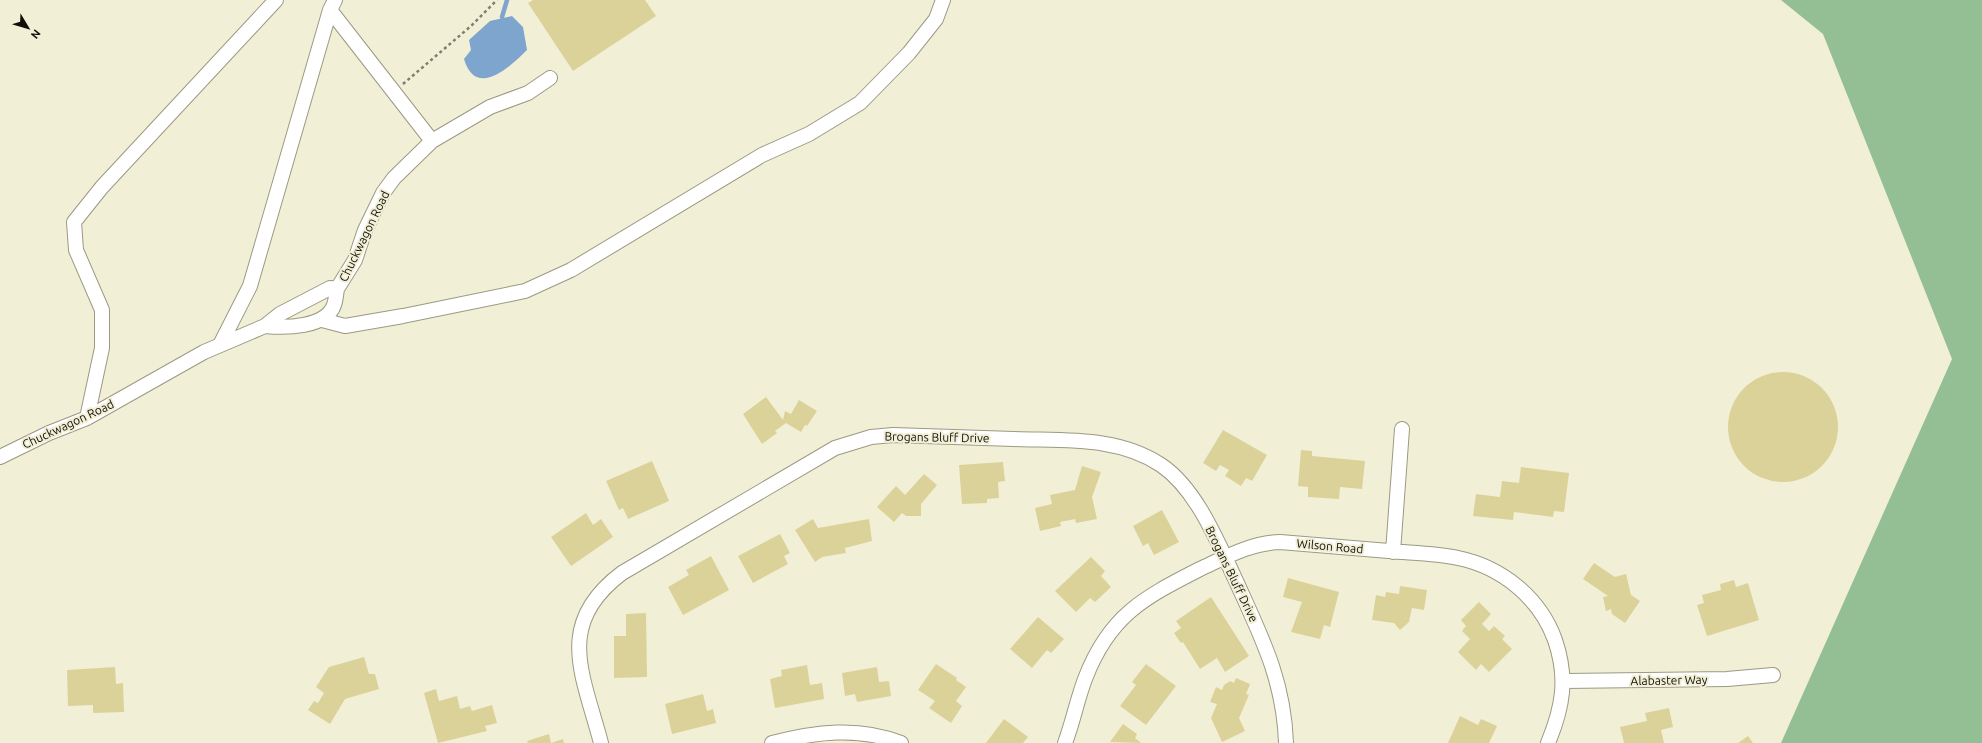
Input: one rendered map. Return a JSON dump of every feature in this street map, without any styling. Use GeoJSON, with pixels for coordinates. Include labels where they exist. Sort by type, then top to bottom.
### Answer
{"type":"FeatureCollection","features":[{"type":"Feature","properties":{"kind":"street"},"geometry":{"type":"LineString","coordinates":[[86,418],[102,348],[102,310],[76,250],[74,222],[102,187],[276,0]]}},
{"type":"Feature","properties":{"kind":"street"},"geometry":{"type":"LineString","coordinates":[[322,320],[345,326],[404,316],[526,291],[571,270],[762,155],[809,134],[860,103],[909,53],[936,18],[943,0]]}},
{"type":"Feature","properties":{"kind":"street"},"geometry":{"type":"LineString","coordinates":[[332,5],[392,90],[432,141]]}},
{"type":"Feature","properties":{"kind":"street"},"geometry":{"type":"LineString","coordinates":[[220,345],[250,286],[332,5]]}},
{"type":"Feature","properties":{"kind":"street","name":"Chuckwagon Road"},"geometry":{"type":"LineString","coordinates":[[265,326],[283,328],[322,320],[334,306],[337,289],[355,260],[365,230],[383,192],[394,178],[432,141],[490,107],[528,93],[550,78]]}},
{"type":"Feature","properties":{"kind":"street","name":"Chuckwagon Road"},"geometry":{"type":"LineString","coordinates":[[0,457],[49,433],[86,418],[204,352],[265,326],[280,314],[330,288],[337,289]]}},
{"type":"Feature","properties":{"kind":"street"},"geometry":{"type":"LineString","coordinates":[[1393,552],[1402,429]]}},
{"type":"Feature","properties":{"kind":"street","name":"Brogans Bluff Drive"},"geometry":{"type":"LineString","coordinates":[[601,743],[579,651],[580,632],[584,615],[593,600],[606,585],[622,573],[813,459],[852,441],[871,437],[909,436],[1093,442],[1132,450],[1161,465],[1187,490],[1198,507],[1225,557],[1267,647],[1278,684],[1285,719],[1286,743]]}},
{"type":"Feature","properties":{"kind":"street","name":"Wilson Road"},"geometry":{"type":"LineString","coordinates":[[1065,743],[1092,663],[1107,635],[1118,622],[1143,600],[1158,590],[1225,557],[1263,543],[1280,542],[1457,557],[1474,562],[1505,576],[1533,601],[1552,632],[1562,663],[1564,681],[1562,704],[1548,743]]}},
{"type":"Feature","properties":{"kind":"street","name":"Alabaster Way"},"geometry":{"type":"LineString","coordinates":[[1564,681],[1727,679],[1773,676]]}},
{"type":"Feature","properties":{"kind":"street"},"geometry":{"type":"LineString","coordinates":[[772,743],[825,732],[851,732],[874,734],[901,743]]}},
{"type":"Feature","properties":{"kind":"path"},"geometry":{"type":"LineString","coordinates":[[392,90],[408,82],[497,0]]}},
{"type":"Feature","properties":{"kind":"green space"},"geometry":{"type":"Polygon","coordinates":[[[1781,0],[1982,0],[1982,743],[1781,743],[1952,359],[1823,34],[1781,0]]]}},
{"type":"Feature","properties":{"kind":"water"},"geometry":{"type":"Polygon","coordinates":[[[512,16],[523,27],[527,50],[512,64],[494,76],[485,78],[477,77],[469,71],[464,59],[471,50],[469,40],[490,21],[512,16]]]}},
{"type":"Feature","properties":{"kind":"building"},"geometry":{"type":"Polygon","coordinates":[[[533,0],[645,0],[656,16],[573,71],[528,3],[533,0]]]}},
{"type":"Feature","properties":{"kind":"building"},"geometry":{"type":"Polygon","coordinates":[[[1783,372],[1794,373],[1804,377],[1822,388],[1833,406],[1837,416],[1837,438],[1833,448],[1822,466],[1804,477],[1794,481],[1783,482],[1772,481],[1762,477],[1744,466],[1733,448],[1729,438],[1728,427],[1729,416],[1733,406],[1744,388],[1762,377],[1772,373],[1783,372]]]}},
{"type":"Feature","properties":{"kind":"building"},"geometry":{"type":"Polygon","coordinates":[[[766,397],[783,420],[785,411],[791,414],[799,400],[817,411],[801,432],[786,423],[775,431],[777,433],[762,444],[743,414],[766,397]]]}},
{"type":"Feature","properties":{"kind":"building"},"geometry":{"type":"Polygon","coordinates":[[[1223,430],[1267,455],[1252,481],[1246,478],[1241,486],[1225,476],[1229,470],[1220,465],[1216,471],[1203,463],[1223,430]]]}},
{"type":"Feature","properties":{"kind":"building"},"geometry":{"type":"Polygon","coordinates":[[[1301,450],[1312,451],[1312,456],[1365,461],[1362,489],[1340,487],[1339,499],[1308,497],[1308,487],[1298,486],[1301,450]]]}},
{"type":"Feature","properties":{"kind":"building"},"geometry":{"type":"Polygon","coordinates":[[[652,461],[669,501],[628,519],[623,508],[619,510],[606,481],[652,461]]]}},
{"type":"Feature","properties":{"kind":"building"},"geometry":{"type":"Polygon","coordinates":[[[1003,462],[1005,481],[998,482],[999,498],[987,499],[987,503],[962,504],[959,465],[1003,462]]]}},
{"type":"Feature","properties":{"kind":"building"},"geometry":{"type":"Polygon","coordinates":[[[1082,466],[1101,472],[1092,497],[1097,519],[1076,523],[1075,519],[1060,522],[1061,526],[1040,531],[1035,508],[1052,504],[1050,495],[1075,490],[1082,466]]]}},
{"type":"Feature","properties":{"kind":"building"},"geometry":{"type":"Polygon","coordinates":[[[1521,467],[1569,473],[1564,512],[1554,511],[1553,517],[1514,512],[1513,520],[1473,516],[1476,494],[1500,497],[1502,481],[1519,483],[1521,467]]]}},
{"type":"Feature","properties":{"kind":"building"},"geometry":{"type":"Polygon","coordinates":[[[924,474],[937,485],[921,504],[921,516],[906,516],[902,513],[894,522],[877,507],[896,486],[905,495],[924,474]]]}},
{"type":"Feature","properties":{"kind":"building"},"geometry":{"type":"Polygon","coordinates":[[[1162,510],[1179,542],[1154,555],[1148,543],[1143,546],[1133,526],[1162,510]]]}},
{"type":"Feature","properties":{"kind":"building"},"geometry":{"type":"Polygon","coordinates":[[[586,513],[593,525],[601,519],[613,537],[571,566],[551,537],[586,513]]]}},
{"type":"Feature","properties":{"kind":"building"},"geometry":{"type":"Polygon","coordinates":[[[813,519],[818,528],[869,519],[872,541],[845,548],[846,553],[822,557],[815,562],[795,530],[813,519]]]}},
{"type":"Feature","properties":{"kind":"building"},"geometry":{"type":"Polygon","coordinates":[[[780,534],[790,553],[784,556],[788,564],[753,583],[738,556],[780,534]]]}},
{"type":"Feature","properties":{"kind":"building"},"geometry":{"type":"Polygon","coordinates":[[[711,556],[729,590],[683,615],[668,587],[689,575],[686,570],[711,556]]]}},
{"type":"Feature","properties":{"kind":"building"},"geometry":{"type":"Polygon","coordinates":[[[1091,557],[1105,571],[1101,576],[1111,587],[1095,602],[1090,598],[1076,612],[1055,591],[1091,557]]]}},
{"type":"Feature","properties":{"kind":"building"},"geometry":{"type":"Polygon","coordinates":[[[1594,563],[1615,577],[1626,574],[1631,595],[1640,601],[1625,623],[1612,614],[1611,609],[1606,611],[1603,597],[1608,596],[1583,579],[1594,563]]]}},
{"type":"Feature","properties":{"kind":"building"},"geometry":{"type":"Polygon","coordinates":[[[1288,578],[1339,592],[1330,627],[1324,625],[1320,639],[1291,632],[1302,602],[1283,597],[1288,578]]]}},
{"type":"Feature","properties":{"kind":"building"},"geometry":{"type":"Polygon","coordinates":[[[1734,580],[1736,587],[1748,583],[1759,620],[1707,636],[1697,605],[1704,603],[1702,595],[1721,590],[1720,584],[1734,580]]]}},
{"type":"Feature","properties":{"kind":"building"},"geometry":{"type":"Polygon","coordinates":[[[1400,586],[1427,590],[1424,610],[1412,608],[1409,622],[1400,630],[1394,623],[1372,620],[1376,595],[1385,597],[1386,592],[1399,594],[1400,586]]]}},
{"type":"Feature","properties":{"kind":"building"},"geometry":{"type":"Polygon","coordinates":[[[1211,597],[1249,656],[1225,672],[1217,658],[1200,669],[1183,642],[1181,643],[1174,633],[1181,628],[1176,621],[1211,597]]]}},
{"type":"Feature","properties":{"kind":"building"},"geometry":{"type":"Polygon","coordinates":[[[1479,602],[1491,614],[1482,624],[1489,631],[1494,626],[1505,636],[1502,639],[1512,649],[1489,672],[1481,664],[1476,670],[1458,652],[1470,639],[1462,631],[1466,626],[1461,620],[1479,602]]]}},
{"type":"Feature","properties":{"kind":"building"},"geometry":{"type":"Polygon","coordinates":[[[646,613],[647,677],[614,678],[614,636],[626,636],[626,614],[646,613]]]}},
{"type":"Feature","properties":{"kind":"building"},"geometry":{"type":"Polygon","coordinates":[[[1038,617],[1064,639],[1051,653],[1047,650],[1032,668],[1010,649],[1038,617]]]}},
{"type":"Feature","properties":{"kind":"building"},"geometry":{"type":"Polygon","coordinates":[[[364,657],[369,674],[375,674],[379,689],[345,699],[330,724],[308,710],[314,701],[318,703],[324,693],[316,687],[329,667],[364,657]]]}},
{"type":"Feature","properties":{"kind":"building"},"geometry":{"type":"Polygon","coordinates":[[[936,664],[957,678],[956,680],[966,687],[956,701],[962,706],[951,723],[929,708],[935,701],[918,690],[936,664]]]}},
{"type":"Feature","properties":{"kind":"building"},"geometry":{"type":"Polygon","coordinates":[[[1146,664],[1176,686],[1146,725],[1120,706],[1136,685],[1132,682],[1146,664]]]}},
{"type":"Feature","properties":{"kind":"building"},"geometry":{"type":"Polygon","coordinates":[[[807,665],[810,685],[822,683],[824,699],[775,708],[770,679],[782,676],[781,670],[807,665]]]}},
{"type":"Feature","properties":{"kind":"building"},"geometry":{"type":"Polygon","coordinates":[[[115,667],[116,684],[123,683],[124,712],[93,713],[93,705],[68,706],[67,670],[115,667]]]}},
{"type":"Feature","properties":{"kind":"building"},"geometry":{"type":"Polygon","coordinates":[[[877,667],[879,682],[889,681],[891,696],[857,702],[855,694],[845,696],[842,673],[877,667]]]}},
{"type":"Feature","properties":{"kind":"building"},"geometry":{"type":"Polygon","coordinates":[[[1236,678],[1250,684],[1246,694],[1249,695],[1239,718],[1245,731],[1222,742],[1211,718],[1217,704],[1210,702],[1216,687],[1222,690],[1224,685],[1230,681],[1234,683],[1236,678]]]}},
{"type":"Feature","properties":{"kind":"building"},"geometry":{"type":"Polygon","coordinates":[[[436,689],[439,701],[457,696],[460,709],[470,706],[472,711],[492,705],[497,723],[485,726],[487,731],[438,743],[424,693],[436,689]]]}},
{"type":"Feature","properties":{"kind":"building"},"geometry":{"type":"Polygon","coordinates":[[[703,694],[707,711],[713,709],[716,723],[672,734],[665,704],[703,694]]]}},
{"type":"Feature","properties":{"kind":"building"},"geometry":{"type":"Polygon","coordinates":[[[1669,708],[1673,727],[1661,730],[1664,743],[1624,743],[1620,727],[1647,721],[1645,713],[1669,708]]]}},
{"type":"Feature","properties":{"kind":"building"},"geometry":{"type":"Polygon","coordinates":[[[1460,716],[1478,725],[1481,719],[1497,726],[1489,743],[1448,743],[1460,716]]]}},
{"type":"Feature","properties":{"kind":"building"},"geometry":{"type":"Polygon","coordinates":[[[1004,719],[1028,737],[1023,743],[986,743],[1004,719]]]}},
{"type":"Feature","properties":{"kind":"building"},"geometry":{"type":"Polygon","coordinates":[[[1123,724],[1137,734],[1135,738],[1141,743],[1110,742],[1123,724]]]}},
{"type":"Feature","properties":{"kind":"building"},"geometry":{"type":"Polygon","coordinates":[[[549,734],[551,743],[528,743],[527,741],[549,734]]]}},
{"type":"Feature","properties":{"kind":"building"},"geometry":{"type":"Polygon","coordinates":[[[1748,736],[1753,743],[1738,743],[1748,736]]]}},
{"type":"Feature","properties":{"kind":"building"},"geometry":{"type":"Polygon","coordinates":[[[563,739],[564,743],[551,743],[563,739]]]}},
{"type":"Feature","properties":{"kind":"waterway"},"geometry":{"type":"LineString","coordinates":[[502,17],[507,0]]}}]}
